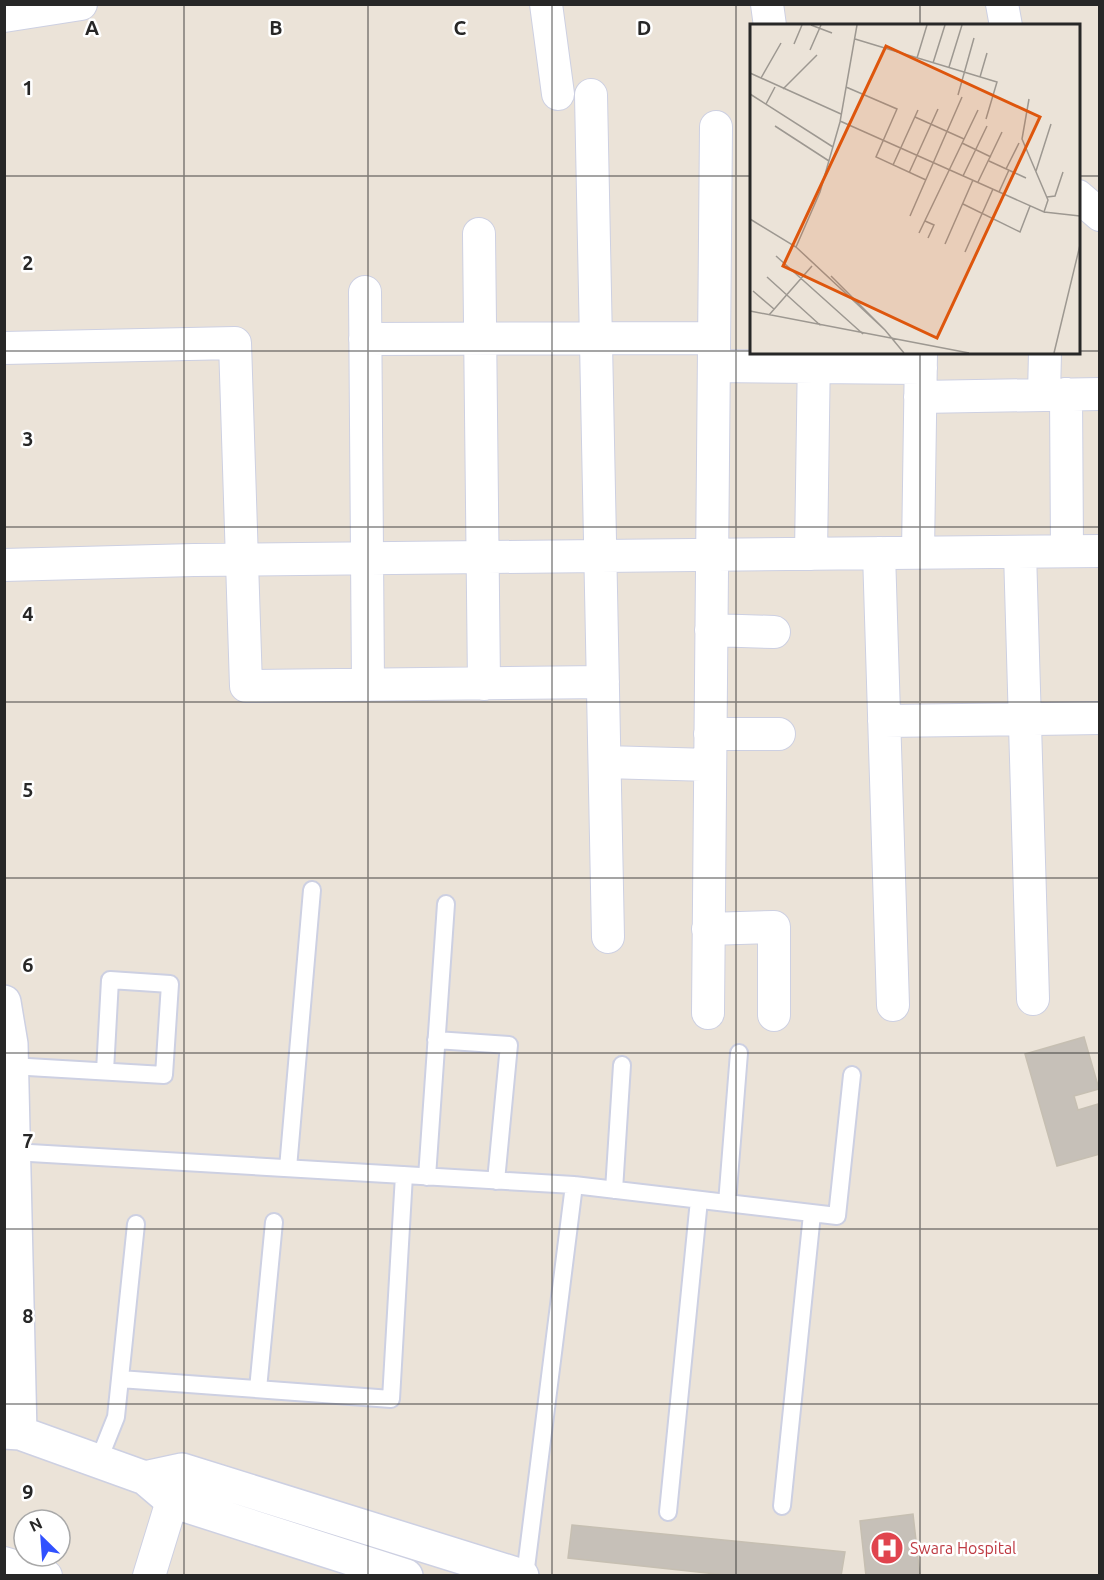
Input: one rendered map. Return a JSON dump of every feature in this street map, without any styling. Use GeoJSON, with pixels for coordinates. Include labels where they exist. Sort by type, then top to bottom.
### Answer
{"type":"FeatureCollection","features":[{"type":"Feature","properties":{"kind":"main road"},"geometry":{"type":"LineString","coordinates":[[4,1002],[11,1066],[13,1152],[12,1432],[145,1478],[172,1502],[406,1575]]}},
{"type":"Feature","properties":{"kind":"main road"},"geometry":{"type":"LineString","coordinates":[[145,1478],[182,1470],[523,1575]]}},
{"type":"Feature","properties":{"kind":"street"},"geometry":{"type":"LineString","coordinates":[[4,16],[81,4]]}},
{"type":"Feature","properties":{"kind":"street"},"geometry":{"type":"LineString","coordinates":[[546,4],[558,94]]}},
{"type":"Feature","properties":{"kind":"street"},"geometry":{"type":"LineString","coordinates":[[767,4],[770,24]]}},
{"type":"Feature","properties":{"kind":"street"},"geometry":{"type":"LineString","coordinates":[[1002,4],[1006,24]]}},
{"type":"Feature","properties":{"kind":"street"},"geometry":{"type":"LineString","coordinates":[[591,95],[608,937]]}},
{"type":"Feature","properties":{"kind":"street"},"geometry":{"type":"LineString","coordinates":[[708,1013],[716,127]]}},
{"type":"Feature","properties":{"kind":"street"},"geometry":{"type":"LineString","coordinates":[[1080,198],[1100,215]]}},
{"type":"Feature","properties":{"kind":"street"},"geometry":{"type":"LineString","coordinates":[[478,234],[484,684]]}},
{"type":"Feature","properties":{"kind":"street"},"geometry":{"type":"LineString","coordinates":[[365,292],[368,685]]}},
{"type":"Feature","properties":{"kind":"street"},"geometry":{"type":"LineString","coordinates":[[365,339],[596,338],[920,372],[1055,395],[1100,394]]}},
{"type":"Feature","properties":{"kind":"street"},"geometry":{"type":"LineString","coordinates":[[4,348],[235,343],[246,686],[603,682]]}},
{"type":"Feature","properties":{"kind":"street"},"geometry":{"type":"LineString","coordinates":[[1045,354],[1055,395],[1067,551]]}},
{"type":"Feature","properties":{"kind":"street"},"geometry":{"type":"LineString","coordinates":[[811,554],[814,360]]}},
{"type":"Feature","properties":{"kind":"street"},"geometry":{"type":"LineString","coordinates":[[918,552],[920,372]]}},
{"type":"Feature","properties":{"kind":"street"},"geometry":{"type":"LineString","coordinates":[[4,565],[242,559],[1100,551]]}},
{"type":"Feature","properties":{"kind":"street"},"geometry":{"type":"LineString","coordinates":[[1020,552],[1034,999]]}},
{"type":"Feature","properties":{"kind":"street"},"geometry":{"type":"LineString","coordinates":[[879,553],[893,1005]]}},
{"type":"Feature","properties":{"kind":"street"},"geometry":{"type":"LineString","coordinates":[[711,630],[774,632]]}},
{"type":"Feature","properties":{"kind":"street"},"geometry":{"type":"LineString","coordinates":[[884,721],[1100,718]]}},
{"type":"Feature","properties":{"kind":"street"},"geometry":{"type":"LineString","coordinates":[[605,762],[710,749],[779,734]]}},
{"type":"Feature","properties":{"kind":"street"},"geometry":{"type":"LineString","coordinates":[[708,929],[774,927],[774,1015]]}},
{"type":"Feature","properties":{"kind":"street"},"geometry":{"type":"LineString","coordinates":[[149,1575],[172,1502]]}},
{"type":"Feature","properties":{"kind":"street"},"geometry":{"type":"LineString","coordinates":[[4,1563],[46,1575]]}},
{"type":"Feature","properties":{"kind":"lane"},"geometry":{"type":"LineString","coordinates":[[288,1168],[312,890]]}},
{"type":"Feature","properties":{"kind":"lane"},"geometry":{"type":"LineString","coordinates":[[427,1177],[446,904]]}},
{"type":"Feature","properties":{"kind":"lane"},"geometry":{"type":"LineString","coordinates":[[11,1066],[164,1075],[170,984],[110,980],[105,1071]]}},
{"type":"Feature","properties":{"kind":"lane"},"geometry":{"type":"LineString","coordinates":[[436,1040],[509,1045],[496,1181]]}},
{"type":"Feature","properties":{"kind":"lane"},"geometry":{"type":"LineString","coordinates":[[727,1203],[739,1053]]}},
{"type":"Feature","properties":{"kind":"lane"},"geometry":{"type":"LineString","coordinates":[[614,1190],[622,1065]]}},
{"type":"Feature","properties":{"kind":"lane"},"geometry":{"type":"LineString","coordinates":[[13,1152],[574,1185],[837,1216],[852,1075]]}},
{"type":"Feature","properties":{"kind":"lane"},"geometry":{"type":"LineString","coordinates":[[120,1379],[391,1399],[404,1175]]}},
{"type":"Feature","properties":{"kind":"lane"},"geometry":{"type":"LineString","coordinates":[[523,1575],[574,1185]]}},
{"type":"Feature","properties":{"kind":"lane"},"geometry":{"type":"LineString","coordinates":[[668,1512],[699,1200]]}},
{"type":"Feature","properties":{"kind":"lane"},"geometry":{"type":"LineString","coordinates":[[782,1506],[812,1214]]}},
{"type":"Feature","properties":{"kind":"lane"},"geometry":{"type":"LineString","coordinates":[[258,1389],[274,1222]]}},
{"type":"Feature","properties":{"kind":"lane"},"geometry":{"type":"LineString","coordinates":[[98,1462],[116,1417],[136,1224]]}},
{"type":"Feature","properties":{"kind":"building"},"geometry":{"type":"Polygon","coordinates":[[[1084,1037],[1099,1089],[1074,1096],[1078,1110],[1098,1104],[1100,1154],[1057,1166],[1025,1054],[1084,1037]]]}},
{"type":"Feature","properties":{"kind":"building"},"geometry":{"type":"Polygon","coordinates":[[[913,1514],[920,1576],[866,1576],[860,1521],[913,1514]]]}},
{"type":"Feature","properties":{"kind":"building"},"geometry":{"type":"Polygon","coordinates":[[[572,1525],[845,1552],[841,1576],[735,1576],[568,1558],[572,1525]]]}},
{"type":"Feature","properties":{"kind":"place","name":"Swara Hospital"},"geometry":{"type":"Point","coordinates":[887,1548]}}]}
